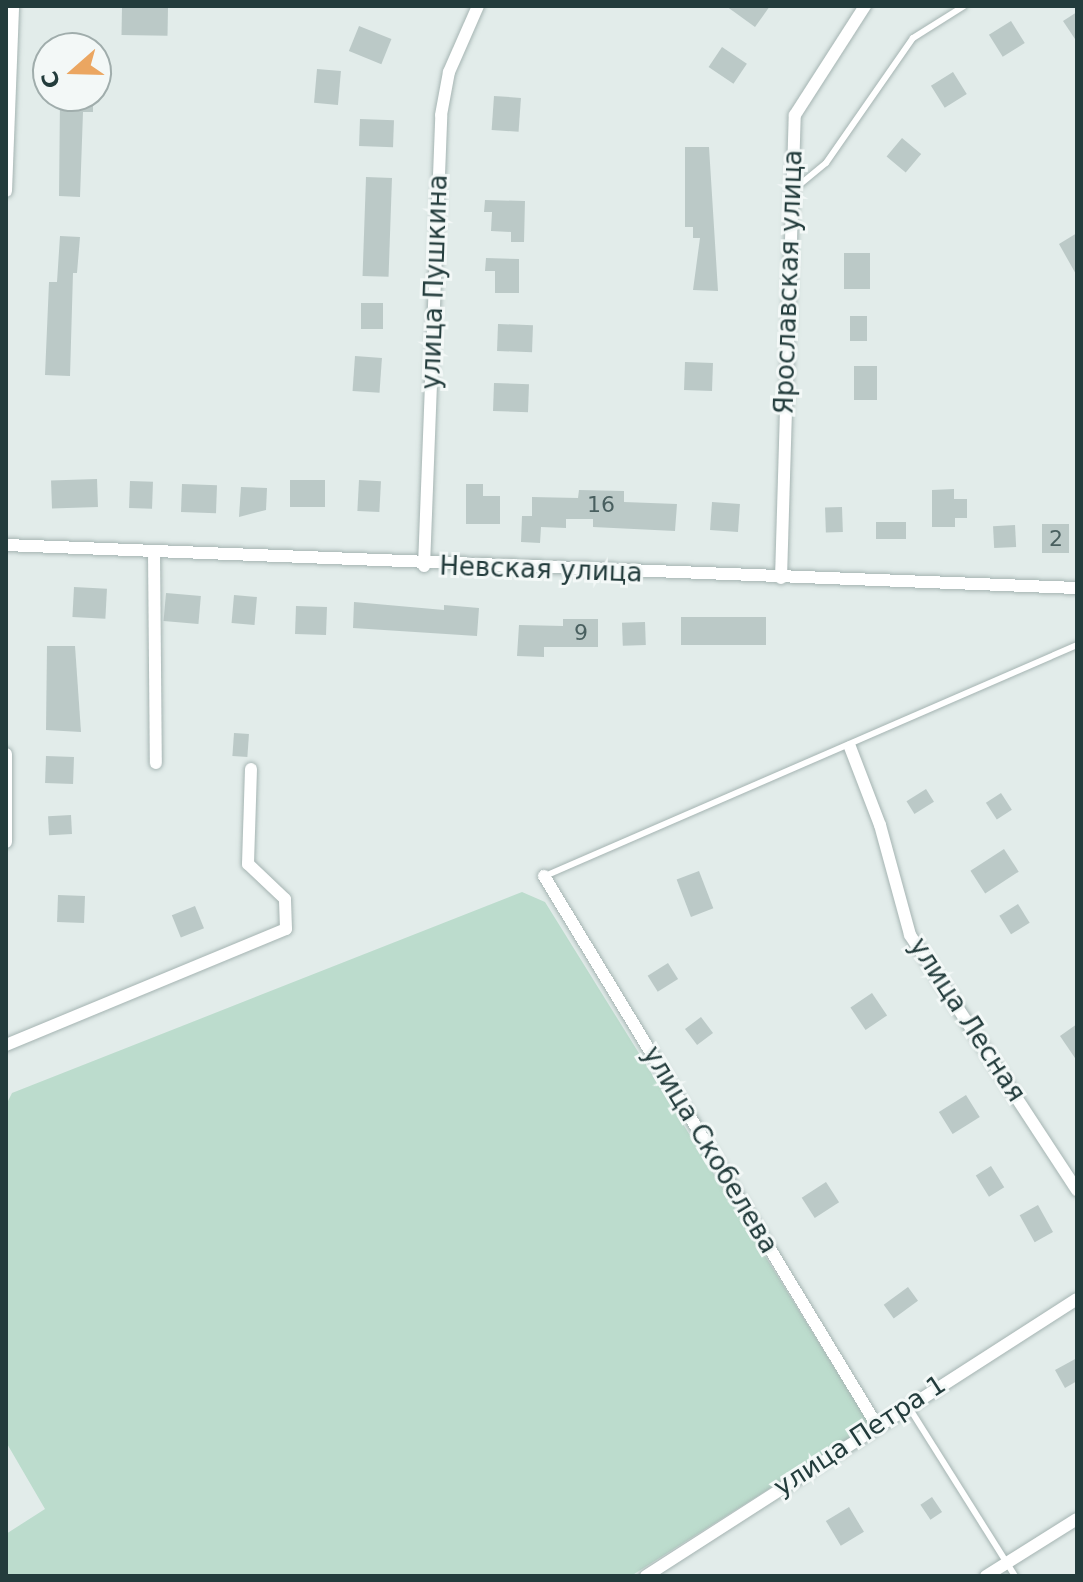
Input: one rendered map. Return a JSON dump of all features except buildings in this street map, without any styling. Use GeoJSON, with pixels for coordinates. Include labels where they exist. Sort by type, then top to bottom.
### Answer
{"type":"FeatureCollection","features":[{"type":"Feature","properties":{"kind":"street"},"geometry":{"type":"LineString","coordinates":[[6,191],[13,6]]}},
{"type":"Feature","properties":{"kind":"street","name":"улица Пушкина"},"geometry":{"type":"LineString","coordinates":[[424,566],[441,115],[449,72],[478,6]]}},
{"type":"Feature","properties":{"kind":"street","name":"Ярославская улица"},"geometry":{"type":"LineString","coordinates":[[781,578],[790,193],[795,115],[865,6]]}},
{"type":"Feature","properties":{"kind":"street","name":"Невская улица"},"geometry":{"type":"LineString","coordinates":[[6,545],[424,566],[1077,588]]}},
{"type":"Feature","properties":{"kind":"street"},"geometry":{"type":"LineString","coordinates":[[154,552],[156,763]]}},
{"type":"Feature","properties":{"kind":"street","name":"улица Лесная"},"geometry":{"type":"LineString","coordinates":[[850,747],[880,825],[910,935],[1077,1190]]}},
{"type":"Feature","properties":{"kind":"street"},"geometry":{"type":"LineString","coordinates":[[6,754],[6,842]]}},
{"type":"Feature","properties":{"kind":"street"},"geometry":{"type":"LineString","coordinates":[[6,1045],[286,929],[285,899],[248,864],[251,769]]}},
{"type":"Feature","properties":{"kind":"street","name":"улица Скобелева"},"geometry":{"type":"LineString","coordinates":[[544,876],[876,1424]]}},
{"type":"Feature","properties":{"kind":"street","name":"улица Петра 1"},"geometry":{"type":"LineString","coordinates":[[646,1576],[876,1424],[1077,1299]]}},
{"type":"Feature","properties":{"kind":"street"},"geometry":{"type":"LineString","coordinates":[[986,1576],[1077,1519]]}},
{"type":"Feature","properties":{"kind":"lane"},"geometry":{"type":"LineString","coordinates":[[790,193],[826,163],[913,38],[964,6]]}},
{"type":"Feature","properties":{"kind":"lane"},"geometry":{"type":"LineString","coordinates":[[544,876],[850,747],[1077,645]]}},
{"type":"Feature","properties":{"kind":"lane"},"geometry":{"type":"LineString","coordinates":[[908,1405],[1015,1576]]}},
{"type":"Feature","properties":{"kind":"green space"},"geometry":{"type":"Polygon","coordinates":[[[522,892],[545,902],[870,1425],[631,1576],[6,1576],[6,1534],[45,1509],[6,1442],[6,1105],[12,1093],[522,892]]]}}]}
